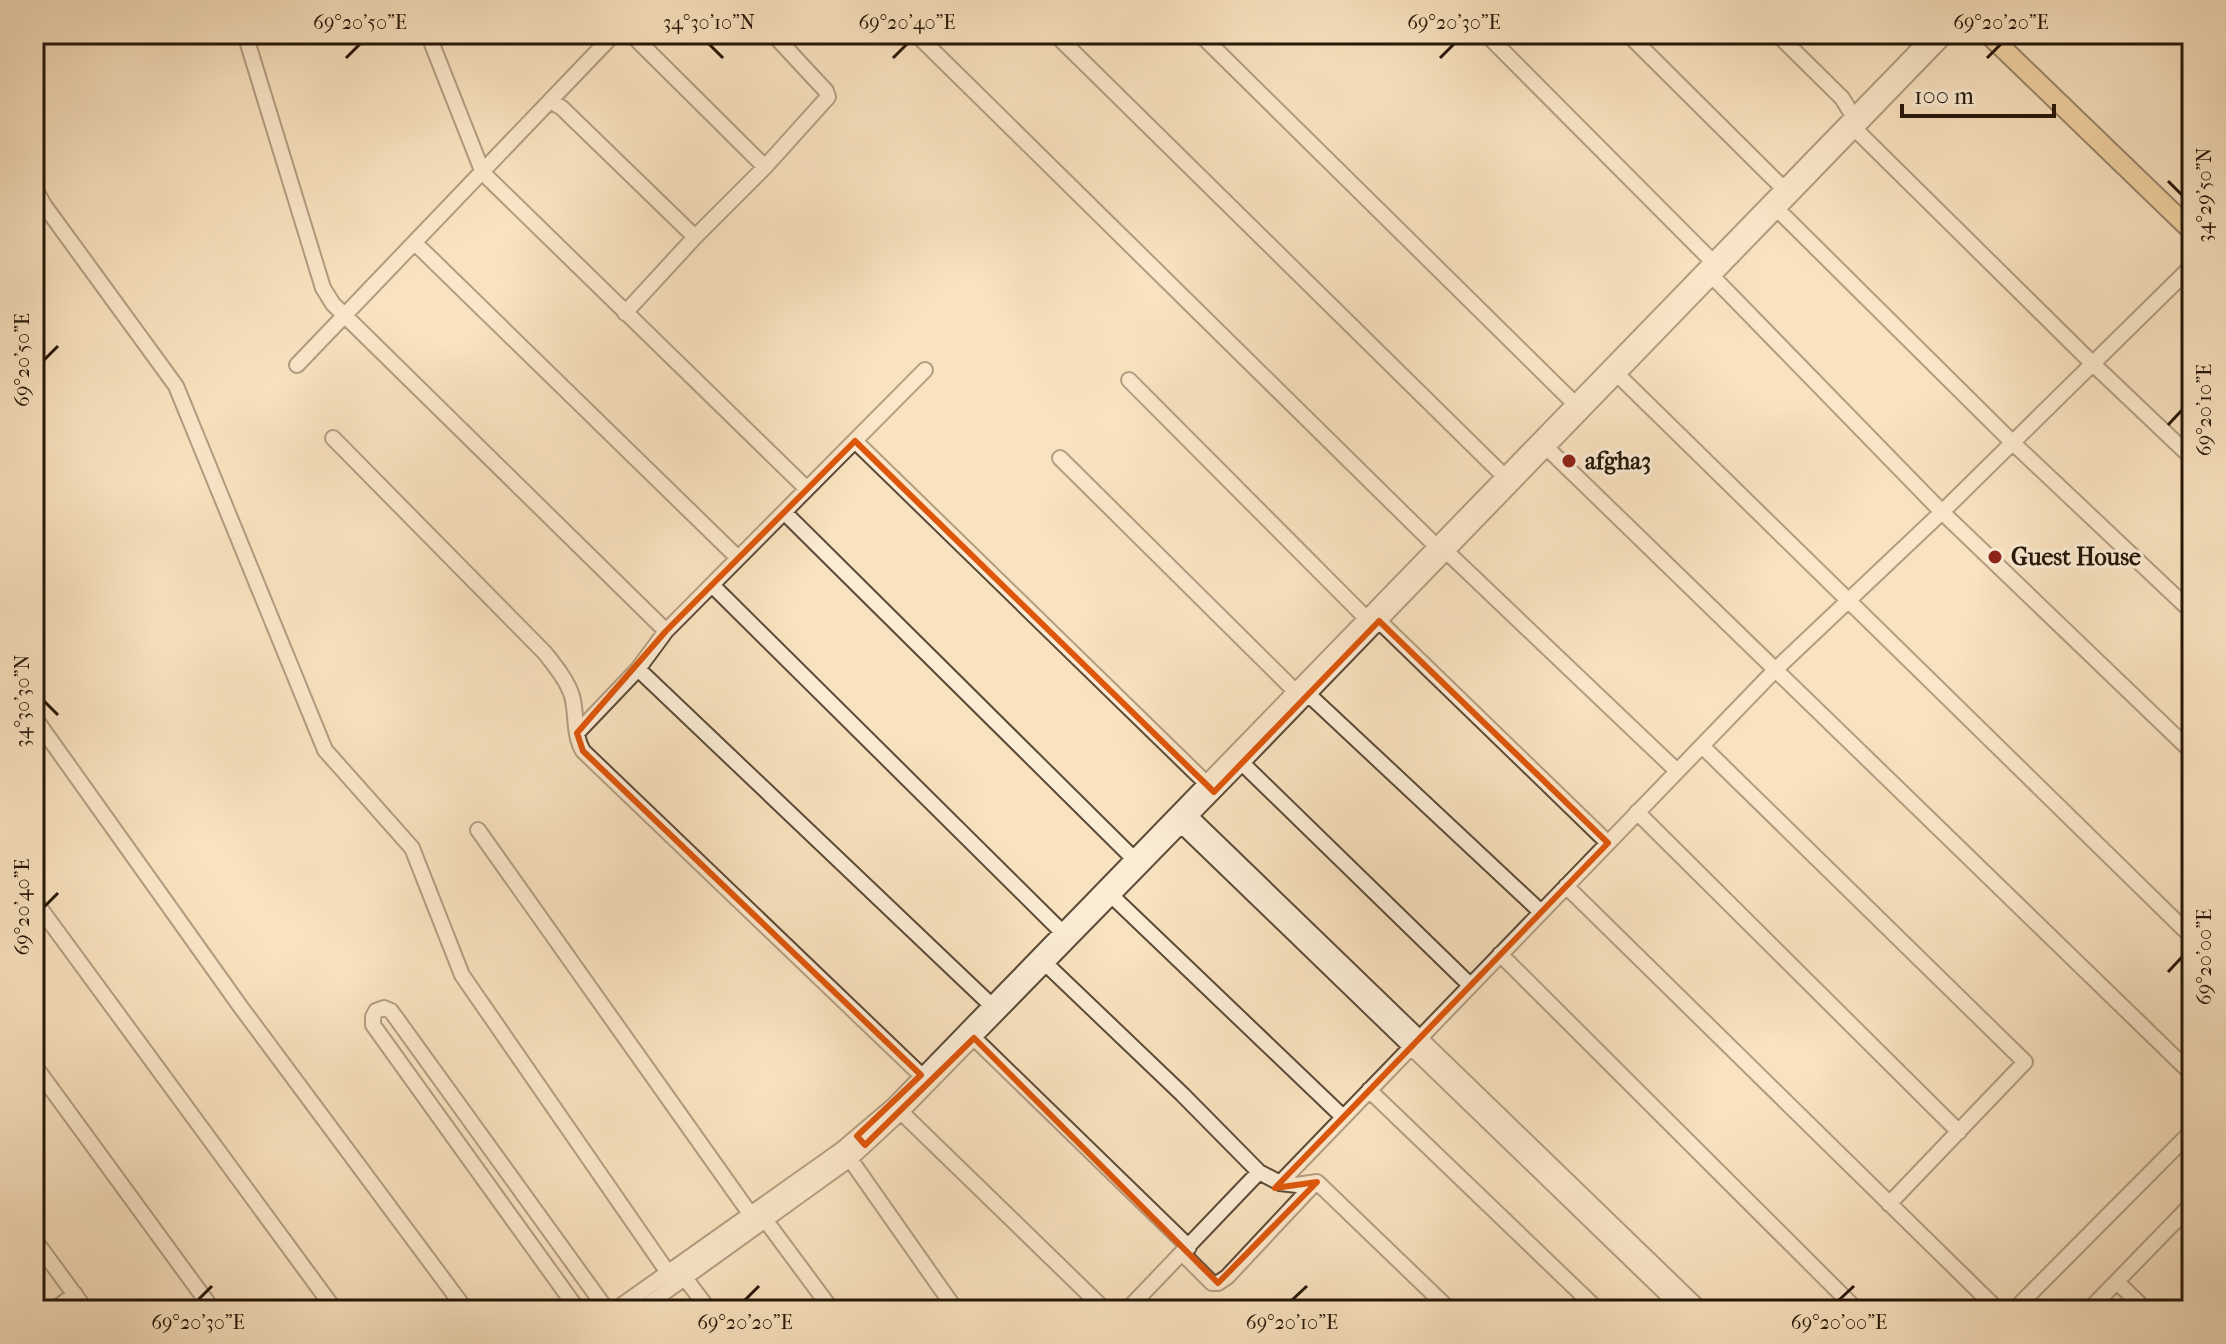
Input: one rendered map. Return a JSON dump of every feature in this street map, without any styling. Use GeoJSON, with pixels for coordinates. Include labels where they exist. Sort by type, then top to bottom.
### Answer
{"type":"FeatureCollection","features":[{"type":"Feature","properties":{"kind":"main road"},"geometry":{"type":"LineString","coordinates":[[1988,34],[2192,230]]}},
{"type":"Feature","properties":{"kind":"street"},"geometry":{"type":"LineString","coordinates":[[245,34],[323,288],[333,304],[666,631]]}},
{"type":"Feature","properties":{"kind":"street"},"geometry":{"type":"LineString","coordinates":[[428,34],[483,173],[807,489]]}},
{"type":"Feature","properties":{"kind":"street"},"geometry":{"type":"LineString","coordinates":[[297,365],[614,34]]}},
{"type":"Feature","properties":{"kind":"street"},"geometry":{"type":"LineString","coordinates":[[631,34],[765,167]]}},
{"type":"Feature","properties":{"kind":"street"},"geometry":{"type":"LineString","coordinates":[[625,313],[828,97],[826,91],[773,34]]}},
{"type":"Feature","properties":{"kind":"street"},"geometry":{"type":"LineString","coordinates":[[916,34],[1441,548],[1677,771]]}},
{"type":"Feature","properties":{"kind":"street"},"geometry":{"type":"LineString","coordinates":[[1055,34],[1503,475]]}},
{"type":"Feature","properties":{"kind":"street"},"geometry":{"type":"LineString","coordinates":[[1200,34],[1574,403]]}},
{"type":"Feature","properties":{"kind":"street"},"geometry":{"type":"LineString","coordinates":[[1486,34],[1712,261]]}},
{"type":"Feature","properties":{"kind":"street"},"geometry":{"type":"LineString","coordinates":[[1628,34],[1783,188]]}},
{"type":"Feature","properties":{"kind":"street"},"geometry":{"type":"LineString","coordinates":[[1777,34],[1842,98],[1854,122],[2092,363],[2192,458]]}},
{"type":"Feature","properties":{"kind":"street"},"geometry":{"type":"LineString","coordinates":[[1441,548],[1503,475],[1574,403],[1713,277],[1933,34]]}},
{"type":"Feature","properties":{"kind":"street"},"geometry":{"type":"LineString","coordinates":[[640,1310],[901,1112],[1112,896],[1182,816],[1205,782],[1302,692],[1441,548],[1547,448],[1618,375],[1646,337],[1712,261],[1783,188],[1947,34]]}},
{"type":"Feature","properties":{"kind":"street"},"geometry":{"type":"LineString","coordinates":[[551,101],[562,108],[695,237]]}},
{"type":"Feature","properties":{"kind":"street"},"geometry":{"type":"LineString","coordinates":[[34,187],[176,386],[325,750],[412,848],[462,975],[669,1274]]}},
{"type":"Feature","properties":{"kind":"street"},"geometry":{"type":"LineString","coordinates":[[1777,209],[2012,442],[2192,612]]}},
{"type":"Feature","properties":{"kind":"street"},"geometry":{"type":"LineString","coordinates":[[415,243],[738,558]]}},
{"type":"Feature","properties":{"kind":"street"},"geometry":{"type":"LineString","coordinates":[[1280,1183],[1775,670],[1942,512],[2192,266]]}},
{"type":"Feature","properties":{"kind":"street"},"geometry":{"type":"LineString","coordinates":[[1713,277],[1942,512],[2192,752]]}},
{"type":"Feature","properties":{"kind":"street"},"geometry":{"type":"LineString","coordinates":[[577,733],[638,669],[666,631],[925,370]]}},
{"type":"Feature","properties":{"kind":"street"},"geometry":{"type":"LineString","coordinates":[[1618,375],[2192,937]]}},
{"type":"Feature","properties":{"kind":"street"},"geometry":{"type":"LineString","coordinates":[[1129,380],[1372,619],[1608,843]]}},
{"type":"Feature","properties":{"kind":"street"},"geometry":{"type":"LineString","coordinates":[[333,438],[545,653],[568,685],[583,751],[921,1075]]}},
{"type":"Feature","properties":{"kind":"street"},"geometry":{"type":"LineString","coordinates":[[855,441],[1205,782]]}},
{"type":"Feature","properties":{"kind":"street"},"geometry":{"type":"LineString","coordinates":[[1547,448],[2192,1074]]}},
{"type":"Feature","properties":{"kind":"street"},"geometry":{"type":"LineString","coordinates":[[1060,458],[1302,692],[1541,912]]}},
{"type":"Feature","properties":{"kind":"street"},"geometry":{"type":"LineString","coordinates":[[784,512],[1133,858]]}},
{"type":"Feature","properties":{"kind":"street"},"geometry":{"type":"LineString","coordinates":[[712,585],[1061,931]]}},
{"type":"Feature","properties":{"kind":"street"},"geometry":{"type":"LineString","coordinates":[[638,669],[990,1004]]}},
{"type":"Feature","properties":{"kind":"street"},"geometry":{"type":"LineString","coordinates":[[615,1310],[850,1159],[861,1140],[921,1075],[1133,858],[1242,763],[1302,692]]}},
{"type":"Feature","properties":{"kind":"street"},"geometry":{"type":"LineString","coordinates":[[34,717],[240,1006],[466,1310]]}},
{"type":"Feature","properties":{"kind":"street"},"geometry":{"type":"LineString","coordinates":[[1702,746],[2023,1057],[2023,1066],[1889,1204]]}},
{"type":"Feature","properties":{"kind":"street"},"geometry":{"type":"LineString","coordinates":[[1242,763],[1470,985]]}},
{"type":"Feature","properties":{"kind":"street"},"geometry":{"type":"LineString","coordinates":[[1637,812],[1959,1132]]}},
{"type":"Feature","properties":{"kind":"street"},"geometry":{"type":"LineString","coordinates":[[1182,816],[1415,1042],[1683,1310]]}},
{"type":"Feature","properties":{"kind":"street"},"geometry":{"type":"LineString","coordinates":[[478,830],[758,1218],[832,1310]]}},
{"type":"Feature","properties":{"kind":"street"},"geometry":{"type":"LineString","coordinates":[[1566,886],[1998,1310]]}},
{"type":"Feature","properties":{"kind":"street"},"geometry":{"type":"LineString","coordinates":[[1112,896],[1343,1117]]}},
{"type":"Feature","properties":{"kind":"street"},"geometry":{"type":"LineString","coordinates":[[34,900],[335,1310]]}},
{"type":"Feature","properties":{"kind":"street"},"geometry":{"type":"LineString","coordinates":[[1500,954],[1857,1310]]}},
{"type":"Feature","properties":{"kind":"street"},"geometry":{"type":"LineString","coordinates":[[1046,964],[1259,1172],[1280,1183],[1297,1185],[1317,1182]]}},
{"type":"Feature","properties":{"kind":"street"},"geometry":{"type":"LineString","coordinates":[[578,1310],[373,1025],[376,1011],[384,1008],[391,1011],[607,1310]]}},
{"type":"Feature","properties":{"kind":"street"},"geometry":{"type":"LineString","coordinates":[[974,1038],[1186,1251],[1212,1283],[1227,1277],[1317,1182]]}},
{"type":"Feature","properties":{"kind":"street"},"geometry":{"type":"LineString","coordinates":[[1415,1042],[1701,1310]]}},
{"type":"Feature","properties":{"kind":"street"},"geometry":{"type":"LineString","coordinates":[[34,1065],[213,1310]]}},
{"type":"Feature","properties":{"kind":"street"},"geometry":{"type":"LineString","coordinates":[[1369,1090],[1598,1310]]}},
{"type":"Feature","properties":{"kind":"street"},"geometry":{"type":"LineString","coordinates":[[901,1112],[1105,1310]]}},
{"type":"Feature","properties":{"kind":"street"},"geometry":{"type":"LineString","coordinates":[[2014,1310],[2192,1131]]}},
{"type":"Feature","properties":{"kind":"street"},"geometry":{"type":"LineString","coordinates":[[850,1159],[956,1310]]}},
{"type":"Feature","properties":{"kind":"street"},"geometry":{"type":"LineString","coordinates":[[1127,1310],[1259,1172]]}},
{"type":"Feature","properties":{"kind":"street"},"geometry":{"type":"LineString","coordinates":[[1317,1182],[1450,1310]]}},
{"type":"Feature","properties":{"kind":"street"},"geometry":{"type":"LineString","coordinates":[[2089,1310],[2192,1204]]}},
{"type":"Feature","properties":{"kind":"street"},"geometry":{"type":"LineString","coordinates":[[34,1239],[86,1310]]}},
{"type":"Feature","properties":{"kind":"street"},"geometry":{"type":"LineString","coordinates":[[685,1278],[709,1310]]}},
{"type":"Feature","properties":{"kind":"street"},"geometry":{"type":"LineString","coordinates":[[2117,1282],[2146,1310]]}},
{"type":"Feature","properties":{"kind":"street"},"geometry":{"type":"LineString","coordinates":[[54,1310],[75,1294]]}},
{"type":"Feature","properties":{"kind":"highlighted area"},"geometry":{"type":"Polygon","coordinates":[[[855,441],[1214,792],[1379,621],[1608,843],[1275,1188],[1317,1182],[1218,1283],[974,1038],[865,1145],[857,1136],[921,1075],[583,751],[577,733],[666,631],[855,441]]]}},
{"type":"Feature","properties":{"kind":"place","name":"afgha3"},"geometry":{"type":"Point","coordinates":[1569,461]}},
{"type":"Feature","properties":{"kind":"place","name":"Guest House"},"geometry":{"type":"Point","coordinates":[1995,557]}}]}
